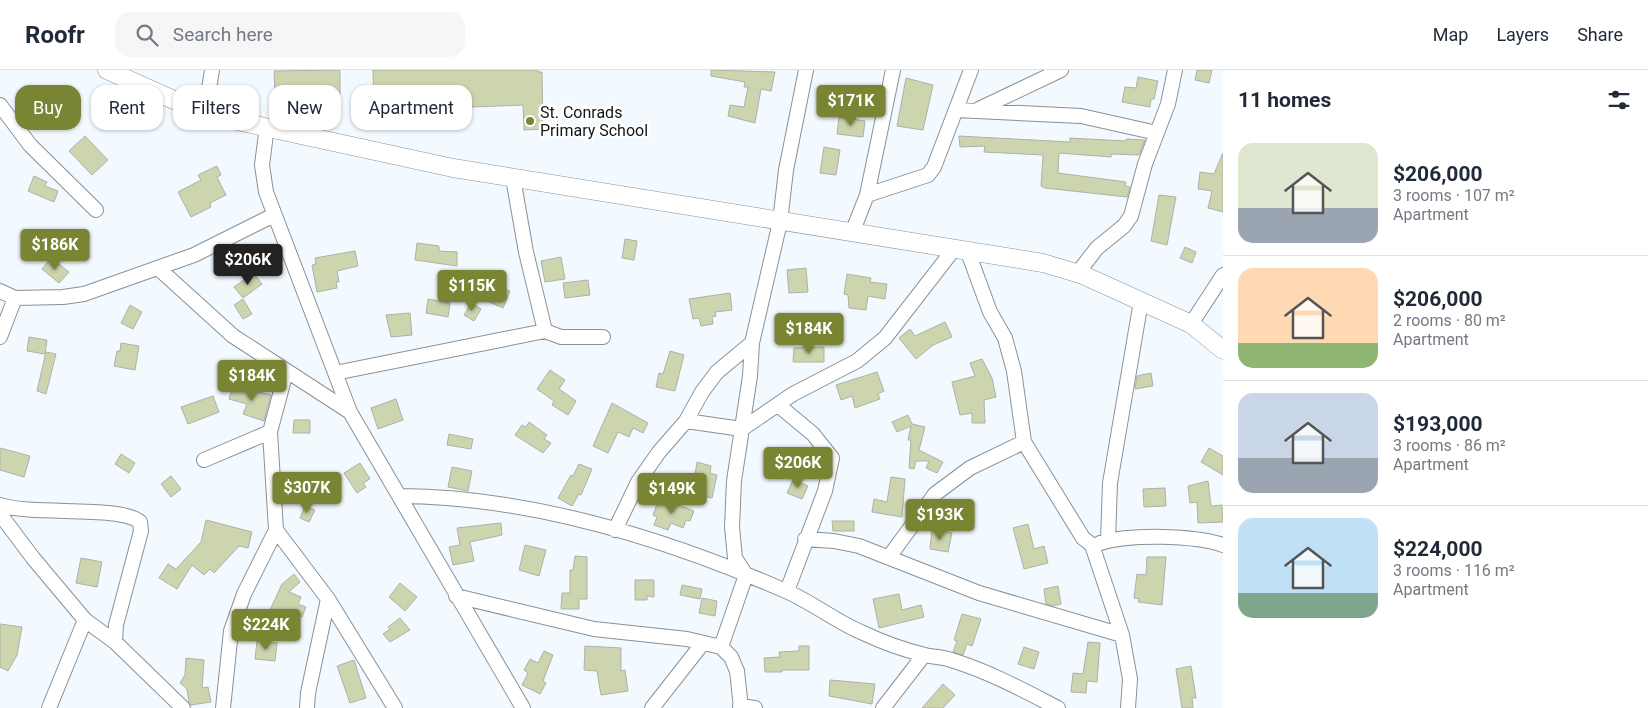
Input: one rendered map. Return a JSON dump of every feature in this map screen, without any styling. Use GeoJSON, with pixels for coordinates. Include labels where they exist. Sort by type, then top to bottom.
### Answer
{"type":"FeatureCollection","features":[{"type":"Feature","properties":{"kind":"main road"},"geometry":{"type":"LineString","coordinates":[[108,70],[173,99]]}},
{"type":"Feature","properties":{"kind":"main road"},"geometry":{"type":"LineString","coordinates":[[259,124],[315,140],[453,168],[1043,263],[1083,275],[1141,300],[1190,324],[1223,350]]}},
{"type":"Feature","properties":{"kind":"street"},"geometry":{"type":"LineString","coordinates":[[210,85],[212,70]]}},
{"type":"Feature","properties":{"kind":"street"},"geometry":{"type":"LineString","coordinates":[[746,575],[735,558],[732,527],[734,481],[750,376],[752,343],[780,222],[786,170],[806,70]]}},
{"type":"Feature","properties":{"kind":"street"},"geometry":{"type":"LineString","coordinates":[[852,233],[867,195],[893,70]]}},
{"type":"Feature","properties":{"kind":"street"},"geometry":{"type":"LineString","coordinates":[[867,195],[928,175],[934,167],[971,70]]}},
{"type":"Feature","properties":{"kind":"street"},"geometry":{"type":"LineString","coordinates":[[974,111],[1061,70]]}},
{"type":"Feature","properties":{"kind":"street"},"geometry":{"type":"LineString","coordinates":[[1083,275],[1083,266],[1097,248],[1124,226],[1131,216],[1145,164],[1168,104],[1175,70]]}},
{"type":"Feature","properties":{"kind":"street"},"geometry":{"type":"LineString","coordinates":[[0,105],[30,146],[96,210]]}},
{"type":"Feature","properties":{"kind":"street"},"geometry":{"type":"LineString","coordinates":[[956,110],[1081,116],[1157,133]]}},
{"type":"Feature","properties":{"kind":"street"},"geometry":{"type":"LineString","coordinates":[[267,126],[262,165],[266,192],[350,412],[401,496],[456,596],[523,708]]}},
{"type":"Feature","properties":{"kind":"street"},"geometry":{"type":"LineString","coordinates":[[513,178],[526,252],[545,331]]}},
{"type":"Feature","properties":{"kind":"street"},"geometry":{"type":"LineString","coordinates":[[0,292],[15,298],[63,297],[84,294],[194,255],[274,215]]}},
{"type":"Feature","properties":{"kind":"street"},"geometry":{"type":"LineString","coordinates":[[686,421],[742,430],[793,394],[857,361],[885,338],[961,251],[1004,338],[1014,371],[1024,442],[1083,538],[1092,545],[1122,636],[1130,679],[1128,708]]}},
{"type":"Feature","properties":{"kind":"street"},"geometry":{"type":"LineString","coordinates":[[158,268],[233,336],[350,412]]}},
{"type":"Feature","properties":{"kind":"street"},"geometry":{"type":"LineString","coordinates":[[1190,324],[1223,275]]}},
{"type":"Feature","properties":{"kind":"street"},"geometry":{"type":"LineString","coordinates":[[0,337],[15,298]]}},
{"type":"Feature","properties":{"kind":"street"},"geometry":{"type":"LineString","coordinates":[[1108,541],[1110,483],[1141,300]]}},
{"type":"Feature","properties":{"kind":"street"},"geometry":{"type":"LineString","coordinates":[[335,373],[545,331],[561,337],[603,337]]}},
{"type":"Feature","properties":{"kind":"street"},"geometry":{"type":"LineString","coordinates":[[616,530],[638,482],[659,452],[686,421],[702,392],[717,372],[752,343]]}},
{"type":"Feature","properties":{"kind":"street"},"geometry":{"type":"LineString","coordinates":[[223,708],[231,631],[244,594],[276,530],[270,432],[286,372]]}},
{"type":"Feature","properties":{"kind":"street"},"geometry":{"type":"LineString","coordinates":[[778,405],[814,434],[832,458],[825,491],[786,591]]}},
{"type":"Feature","properties":{"kind":"street"},"geometry":{"type":"LineString","coordinates":[[204,460],[270,432]]}},
{"type":"Feature","properties":{"kind":"street"},"geometry":{"type":"LineString","coordinates":[[889,557],[935,494],[970,468],[1024,442]]}},
{"type":"Feature","properties":{"kind":"street"},"geometry":{"type":"LineString","coordinates":[[401,496],[484,500],[616,530],[670,546],[786,591],[860,632],[924,655],[950,659],[1014,686],[1058,708]]}},
{"type":"Feature","properties":{"kind":"street"},"geometry":{"type":"LineString","coordinates":[[0,505],[49,512],[107,513],[134,516],[140,522],[142,531],[116,625],[115,642]]}},
{"type":"Feature","properties":{"kind":"street"},"geometry":{"type":"LineString","coordinates":[[0,514],[33,558],[85,620],[115,642],[183,708]]}},
{"type":"Feature","properties":{"kind":"street"},"geometry":{"type":"LineString","coordinates":[[276,530],[328,599],[395,708]]}},
{"type":"Feature","properties":{"kind":"street"},"geometry":{"type":"LineString","coordinates":[[1092,545],[1108,541],[1167,538],[1209,540],[1223,545]]}},
{"type":"Feature","properties":{"kind":"street"},"geometry":{"type":"LineString","coordinates":[[805,539],[834,541],[859,546],[979,594],[1122,636]]}},
{"type":"Feature","properties":{"kind":"street"},"geometry":{"type":"LineString","coordinates":[[722,647],[746,575]]}},
{"type":"Feature","properties":{"kind":"street"},"geometry":{"type":"LineString","coordinates":[[456,596],[594,629],[670,637],[722,647],[732,657],[737,671],[740,707],[755,708]]}},
{"type":"Feature","properties":{"kind":"street"},"geometry":{"type":"LineString","coordinates":[[307,708],[308,693],[328,599]]}},
{"type":"Feature","properties":{"kind":"street"},"geometry":{"type":"LineString","coordinates":[[48,708],[85,620]]}},
{"type":"Feature","properties":{"kind":"street"},"geometry":{"type":"LineString","coordinates":[[652,708],[703,643]]}},
{"type":"Feature","properties":{"kind":"street"},"geometry":{"type":"LineString","coordinates":[[883,708],[924,655]]}},
{"type":"Feature","properties":{"kind":"building"},"geometry":{"type":"Polygon","coordinates":[[[340,70],[340,85],[275,85],[274,71],[340,70]]]}},
{"type":"Feature","properties":{"kind":"building"},"geometry":{"type":"Polygon","coordinates":[[[373,70],[538,70],[538,72],[542,72],[543,129],[524,130],[523,105],[472,107],[472,85],[373,85],[373,70]]]}},
{"type":"Feature","properties":{"kind":"building"},"geometry":{"type":"Polygon","coordinates":[[[711,70],[775,72],[771,91],[761,89],[755,123],[728,116],[730,105],[744,107],[748,87],[744,87],[745,82],[711,76],[711,70]]]}},
{"type":"Feature","properties":{"kind":"building"},"geometry":{"type":"Polygon","coordinates":[[[1197,70],[1212,70],[1209,83],[1195,80],[1197,70]]]}},
{"type":"Feature","properties":{"kind":"building"},"geometry":{"type":"Polygon","coordinates":[[[1138,77],[1158,81],[1150,107],[1122,102],[1125,87],[1136,88],[1138,77]]]}},
{"type":"Feature","properties":{"kind":"building"},"geometry":{"type":"Polygon","coordinates":[[[906,78],[933,85],[923,130],[897,126],[906,78]]]}},
{"type":"Feature","properties":{"kind":"building"},"geometry":{"type":"Polygon","coordinates":[[[839,117],[865,121],[863,137],[837,134],[839,117]]]}},
{"type":"Feature","properties":{"kind":"building"},"geometry":{"type":"Polygon","coordinates":[[[85,136],[108,160],[92,175],[69,151],[85,136]]]}},
{"type":"Feature","properties":{"kind":"building"},"geometry":{"type":"Polygon","coordinates":[[[959,136],[1070,142],[1070,138],[1126,141],[1126,139],[1145,140],[1139,155],[1111,154],[1111,157],[1059,153],[1058,173],[1126,182],[1125,186],[1130,187],[1127,197],[1045,188],[1041,186],[1043,155],[984,152],[985,146],[960,147],[959,136]]]}},
{"type":"Feature","properties":{"kind":"building"},"geometry":{"type":"Polygon","coordinates":[[[824,147],[840,150],[836,175],[820,173],[824,147]]]}},
{"type":"Feature","properties":{"kind":"building"},"geometry":{"type":"Polygon","coordinates":[[[1223,153],[1223,212],[1208,208],[1212,191],[1198,189],[1200,172],[1214,174],[1223,153]]]}},
{"type":"Feature","properties":{"kind":"building"},"geometry":{"type":"Polygon","coordinates":[[[217,166],[221,175],[217,177],[226,195],[210,203],[211,207],[191,217],[178,192],[201,180],[198,175],[217,166]]]}},
{"type":"Feature","properties":{"kind":"building"},"geometry":{"type":"Polygon","coordinates":[[[34,176],[47,182],[45,186],[58,191],[54,202],[28,191],[34,176]]]}},
{"type":"Feature","properties":{"kind":"building"},"geometry":{"type":"Polygon","coordinates":[[[1159,195],[1176,197],[1167,245],[1151,241],[1159,195]]]}},
{"type":"Feature","properties":{"kind":"building"},"geometry":{"type":"Polygon","coordinates":[[[625,239],[637,241],[634,260],[622,258],[625,239]]]}},
{"type":"Feature","properties":{"kind":"building"},"geometry":{"type":"Polygon","coordinates":[[[417,243],[439,246],[439,251],[457,252],[457,266],[415,260],[417,243]]]}},
{"type":"Feature","properties":{"kind":"building"},"geometry":{"type":"Polygon","coordinates":[[[1185,247],[1196,252],[1192,263],[1180,258],[1185,247]]]}},
{"type":"Feature","properties":{"kind":"building"},"geometry":{"type":"Polygon","coordinates":[[[355,251],[358,266],[337,271],[339,282],[336,282],[337,288],[317,292],[312,265],[316,264],[315,258],[355,251]]]}},
{"type":"Feature","properties":{"kind":"building"},"geometry":{"type":"Polygon","coordinates":[[[561,257],[565,279],[545,282],[541,261],[561,257]]]}},
{"type":"Feature","properties":{"kind":"building"},"geometry":{"type":"Polygon","coordinates":[[[51,258],[69,272],[59,283],[42,269],[51,258]]]}},
{"type":"Feature","properties":{"kind":"building"},"geometry":{"type":"Polygon","coordinates":[[[806,268],[808,292],[789,293],[787,270],[806,268]]]}},
{"type":"Feature","properties":{"kind":"building"},"geometry":{"type":"Polygon","coordinates":[[[253,273],[262,284],[243,298],[234,287],[253,273]]]}},
{"type":"Feature","properties":{"kind":"building"},"geometry":{"type":"Polygon","coordinates":[[[847,274],[871,278],[870,282],[887,284],[885,299],[868,296],[866,310],[849,308],[848,295],[844,294],[847,274]]]}},
{"type":"Feature","properties":{"kind":"building"},"geometry":{"type":"Polygon","coordinates":[[[485,280],[510,291],[503,308],[478,297],[485,280]]]}},
{"type":"Feature","properties":{"kind":"building"},"geometry":{"type":"Polygon","coordinates":[[[588,280],[590,295],[565,298],[563,283],[588,280]]]}},
{"type":"Feature","properties":{"kind":"building"},"geometry":{"type":"Polygon","coordinates":[[[730,293],[732,310],[715,312],[716,316],[712,317],[713,324],[701,326],[699,318],[693,319],[689,299],[730,293]]]}},
{"type":"Feature","properties":{"kind":"building"},"geometry":{"type":"Polygon","coordinates":[[[243,299],[252,314],[243,319],[234,305],[243,299]]]}},
{"type":"Feature","properties":{"kind":"building"},"geometry":{"type":"Polygon","coordinates":[[[428,299],[450,303],[448,317],[426,313],[428,299]]]}},
{"type":"Feature","properties":{"kind":"building"},"geometry":{"type":"Polygon","coordinates":[[[471,303],[481,309],[474,321],[464,315],[471,303]]]}},
{"type":"Feature","properties":{"kind":"building"},"geometry":{"type":"Polygon","coordinates":[[[130,305],[142,312],[133,329],[121,323],[130,305]]]}},
{"type":"Feature","properties":{"kind":"building"},"geometry":{"type":"Polygon","coordinates":[[[410,313],[412,335],[391,337],[386,315],[410,313]]]}},
{"type":"Feature","properties":{"kind":"building"},"geometry":{"type":"Polygon","coordinates":[[[945,322],[952,337],[933,345],[916,359],[899,338],[910,329],[915,336],[945,322]]]}},
{"type":"Feature","properties":{"kind":"building"},"geometry":{"type":"Polygon","coordinates":[[[29,337],[47,340],[45,354],[27,351],[29,337]]]}},
{"type":"Feature","properties":{"kind":"building"},"geometry":{"type":"Polygon","coordinates":[[[121,343],[139,346],[135,370],[114,366],[121,343]]]}},
{"type":"Feature","properties":{"kind":"building"},"geometry":{"type":"Polygon","coordinates":[[[824,347],[824,362],[793,362],[794,348],[824,347]]]}},
{"type":"Feature","properties":{"kind":"building"},"geometry":{"type":"Polygon","coordinates":[[[670,351],[684,355],[675,391],[656,387],[659,373],[663,374],[670,351]]]}},
{"type":"Feature","properties":{"kind":"building"},"geometry":{"type":"Polygon","coordinates":[[[46,352],[56,354],[46,394],[37,391],[46,352]]]}},
{"type":"Feature","properties":{"kind":"building"},"geometry":{"type":"Polygon","coordinates":[[[982,359],[992,378],[996,397],[984,400],[985,423],[972,423],[972,413],[960,415],[952,382],[975,376],[970,363],[982,359]]]}},
{"type":"Feature","properties":{"kind":"building"},"geometry":{"type":"Polygon","coordinates":[[[550,370],[565,380],[559,389],[576,401],[568,415],[552,405],[554,401],[537,389],[550,370]]]}},
{"type":"Feature","properties":{"kind":"building"},"geometry":{"type":"Polygon","coordinates":[[[877,372],[884,391],[878,394],[880,399],[855,408],[852,396],[841,400],[836,385],[877,372]]]}},
{"type":"Feature","properties":{"kind":"building"},"geometry":{"type":"Polygon","coordinates":[[[1151,373],[1153,386],[1135,389],[1137,376],[1151,373]]]}},
{"type":"Feature","properties":{"kind":"building"},"geometry":{"type":"Polygon","coordinates":[[[233,386],[271,395],[264,421],[243,414],[247,404],[229,399],[233,386]]]}},
{"type":"Feature","properties":{"kind":"building"},"geometry":{"type":"Polygon","coordinates":[[[213,396],[219,412],[188,424],[181,407],[213,396]]]}},
{"type":"Feature","properties":{"kind":"building"},"geometry":{"type":"Polygon","coordinates":[[[396,399],[403,420],[378,429],[371,408],[396,399]]]}},
{"type":"Feature","properties":{"kind":"building"},"geometry":{"type":"Polygon","coordinates":[[[612,403],[648,423],[643,433],[633,428],[629,437],[618,432],[608,453],[593,446],[612,403]]]}},
{"type":"Feature","properties":{"kind":"building"},"geometry":{"type":"Polygon","coordinates":[[[908,415],[912,424],[925,427],[919,450],[943,462],[937,473],[926,468],[929,461],[916,461],[914,469],[909,468],[911,440],[908,440],[911,426],[897,432],[892,422],[908,415]]]}},
{"type":"Feature","properties":{"kind":"building"},"geometry":{"type":"Polygon","coordinates":[[[294,420],[310,420],[310,433],[293,433],[294,420]]]}},
{"type":"Feature","properties":{"kind":"building"},"geometry":{"type":"Polygon","coordinates":[[[529,422],[547,435],[544,439],[551,443],[543,453],[515,435],[522,425],[526,427],[529,422]]]}},
{"type":"Feature","properties":{"kind":"building"},"geometry":{"type":"Polygon","coordinates":[[[449,434],[473,439],[471,449],[447,445],[449,434]]]}},
{"type":"Feature","properties":{"kind":"building"},"geometry":{"type":"Polygon","coordinates":[[[0,448],[30,456],[24,477],[0,470],[0,448]]]}},
{"type":"Feature","properties":{"kind":"building"},"geometry":{"type":"Polygon","coordinates":[[[1209,448],[1223,456],[1223,475],[1201,462],[1209,448]]]}},
{"type":"Feature","properties":{"kind":"building"},"geometry":{"type":"Polygon","coordinates":[[[121,454],[135,463],[129,473],[115,464],[121,454]]]}},
{"type":"Feature","properties":{"kind":"building"},"geometry":{"type":"Polygon","coordinates":[[[697,462],[711,466],[710,473],[717,475],[712,498],[692,493],[697,462]]]}},
{"type":"Feature","properties":{"kind":"building"},"geometry":{"type":"Polygon","coordinates":[[[360,463],[370,479],[363,483],[366,487],[357,493],[344,473],[360,463]]]}},
{"type":"Feature","properties":{"kind":"building"},"geometry":{"type":"Polygon","coordinates":[[[579,464],[592,469],[581,495],[579,494],[572,506],[558,498],[579,464]]]}},
{"type":"Feature","properties":{"kind":"building"},"geometry":{"type":"Polygon","coordinates":[[[452,467],[472,471],[468,491],[448,487],[452,467]]]}},
{"type":"Feature","properties":{"kind":"building"},"geometry":{"type":"Polygon","coordinates":[[[171,476],[181,489],[171,497],[161,484],[171,476]]]}},
{"type":"Feature","properties":{"kind":"building"},"geometry":{"type":"Polygon","coordinates":[[[891,477],[905,479],[902,517],[872,512],[874,499],[887,502],[891,477]]]}},
{"type":"Feature","properties":{"kind":"building"},"geometry":{"type":"Polygon","coordinates":[[[793,480],[808,486],[802,499],[787,493],[793,480]]]}},
{"type":"Feature","properties":{"kind":"building"},"geometry":{"type":"Polygon","coordinates":[[[1208,481],[1211,506],[1222,505],[1223,522],[1198,523],[1197,502],[1190,503],[1188,486],[1208,481]]]}},
{"type":"Feature","properties":{"kind":"building"},"geometry":{"type":"Polygon","coordinates":[[[1165,488],[1166,506],[1144,507],[1143,489],[1165,488]]]}},
{"type":"Feature","properties":{"kind":"building"},"geometry":{"type":"Polygon","coordinates":[[[665,500],[694,511],[690,521],[686,520],[683,528],[671,523],[668,530],[654,525],[657,517],[653,515],[658,502],[663,504],[665,500]]]}},
{"type":"Feature","properties":{"kind":"building"},"geometry":{"type":"Polygon","coordinates":[[[305,506],[315,510],[309,522],[300,518],[305,506]]]}},
{"type":"Feature","properties":{"kind":"building"},"geometry":{"type":"Polygon","coordinates":[[[206,520],[252,532],[248,548],[239,546],[214,573],[210,569],[204,575],[192,565],[177,589],[159,578],[168,564],[176,569],[201,542],[206,520]]]}},
{"type":"Feature","properties":{"kind":"building"},"geometry":{"type":"Polygon","coordinates":[[[832,521],[854,521],[854,531],[833,531],[832,521]]]}},
{"type":"Feature","properties":{"kind":"building"},"geometry":{"type":"Polygon","coordinates":[[[501,523],[502,535],[470,542],[474,561],[453,565],[449,547],[460,545],[457,528],[501,523]]]}},
{"type":"Feature","properties":{"kind":"building"},"geometry":{"type":"Polygon","coordinates":[[[1028,524],[1034,549],[1044,546],[1048,563],[1024,569],[1013,528],[1028,524]]]}},
{"type":"Feature","properties":{"kind":"building"},"geometry":{"type":"Polygon","coordinates":[[[932,529],[952,533],[948,552],[930,549],[932,529]]]}},
{"type":"Feature","properties":{"kind":"building"},"geometry":{"type":"Polygon","coordinates":[[[525,545],[546,550],[539,576],[519,570],[525,545]]]}},
{"type":"Feature","properties":{"kind":"building"},"geometry":{"type":"Polygon","coordinates":[[[575,556],[587,557],[587,599],[579,599],[579,609],[561,609],[562,593],[570,593],[570,570],[573,570],[575,556]]]}},
{"type":"Feature","properties":{"kind":"building"},"geometry":{"type":"Polygon","coordinates":[[[1147,557],[1166,557],[1162,605],[1138,602],[1139,599],[1134,598],[1137,574],[1146,575],[1147,557]]]}},
{"type":"Feature","properties":{"kind":"building"},"geometry":{"type":"Polygon","coordinates":[[[81,558],[102,562],[97,587],[76,583],[81,558]]]}},
{"type":"Feature","properties":{"kind":"building"},"geometry":{"type":"Polygon","coordinates":[[[294,574],[300,582],[289,592],[301,597],[298,604],[306,607],[302,617],[293,613],[290,619],[270,610],[282,584],[294,574]]]}},
{"type":"Feature","properties":{"kind":"building"},"geometry":{"type":"Polygon","coordinates":[[[635,580],[654,580],[654,597],[647,596],[647,600],[635,600],[635,580]]]}},
{"type":"Feature","properties":{"kind":"building"},"geometry":{"type":"Polygon","coordinates":[[[400,583],[417,597],[405,611],[389,597],[400,583]]]}},
{"type":"Feature","properties":{"kind":"building"},"geometry":{"type":"Polygon","coordinates":[[[682,585],[702,589],[700,599],[680,595],[682,585]]]}},
{"type":"Feature","properties":{"kind":"building"},"geometry":{"type":"Polygon","coordinates":[[[1058,586],[1061,604],[1053,606],[1046,604],[1044,589],[1058,586]]]}},
{"type":"Feature","properties":{"kind":"building"},"geometry":{"type":"Polygon","coordinates":[[[899,594],[902,610],[921,605],[924,617],[879,628],[873,599],[899,594]]]}},
{"type":"Feature","properties":{"kind":"building"},"geometry":{"type":"Polygon","coordinates":[[[702,598],[717,601],[715,616],[699,613],[702,598]]]}},
{"type":"Feature","properties":{"kind":"building"},"geometry":{"type":"Polygon","coordinates":[[[962,614],[981,619],[972,646],[967,644],[963,655],[953,652],[957,641],[954,640],[962,614]]]}},
{"type":"Feature","properties":{"kind":"building"},"geometry":{"type":"Polygon","coordinates":[[[400,618],[410,630],[390,642],[383,634],[390,629],[388,627],[400,618]]]}},
{"type":"Feature","properties":{"kind":"building"},"geometry":{"type":"Polygon","coordinates":[[[0,624],[22,627],[17,655],[8,671],[0,667],[0,624]]]}},
{"type":"Feature","properties":{"kind":"building"},"geometry":{"type":"Polygon","coordinates":[[[257,641],[277,643],[275,661],[255,659],[257,641]]]}},
{"type":"Feature","properties":{"kind":"building"},"geometry":{"type":"Polygon","coordinates":[[[1088,642],[1100,643],[1097,682],[1087,681],[1086,693],[1071,692],[1073,673],[1083,674],[1088,642]]]}},
{"type":"Feature","properties":{"kind":"building"},"geometry":{"type":"Polygon","coordinates":[[[585,646],[621,648],[621,671],[625,670],[628,691],[601,695],[597,671],[584,670],[585,646]]]}},
{"type":"Feature","properties":{"kind":"building"},"geometry":{"type":"Polygon","coordinates":[[[799,646],[809,646],[809,670],[765,672],[764,658],[780,657],[779,652],[799,651],[799,646]]]}},
{"type":"Feature","properties":{"kind":"building"},"geometry":{"type":"Polygon","coordinates":[[[1024,647],[1039,652],[1034,669],[1018,664],[1024,647]]]}},
{"type":"Feature","properties":{"kind":"building"},"geometry":{"type":"Polygon","coordinates":[[[544,651],[553,655],[543,681],[546,683],[540,694],[522,685],[528,673],[524,670],[530,659],[538,663],[544,651]]]}},
{"type":"Feature","properties":{"kind":"building"},"geometry":{"type":"Polygon","coordinates":[[[186,658],[204,660],[202,688],[208,687],[211,702],[191,705],[189,702],[187,689],[180,683],[185,675],[186,658]]]}},
{"type":"Feature","properties":{"kind":"building"},"geometry":{"type":"Polygon","coordinates":[[[354,660],[366,698],[350,703],[337,666],[354,660]]]}},
{"type":"Feature","properties":{"kind":"building"},"geometry":{"type":"Polygon","coordinates":[[[1191,666],[1196,698],[1192,698],[1193,708],[1182,708],[1176,669],[1191,666]]]}},
{"type":"Feature","properties":{"kind":"building"},"geometry":{"type":"Polygon","coordinates":[[[830,680],[875,684],[872,704],[829,696],[830,680]]]}},
{"type":"Feature","properties":{"kind":"building"},"geometry":{"type":"Polygon","coordinates":[[[943,684],[955,695],[943,708],[922,708],[943,684]]]}},
{"type":"Feature","properties":{"kind":"place","name":"St. Conrads Primary School"},"geometry":{"type":"Point","coordinates":[530,121]}}]}
